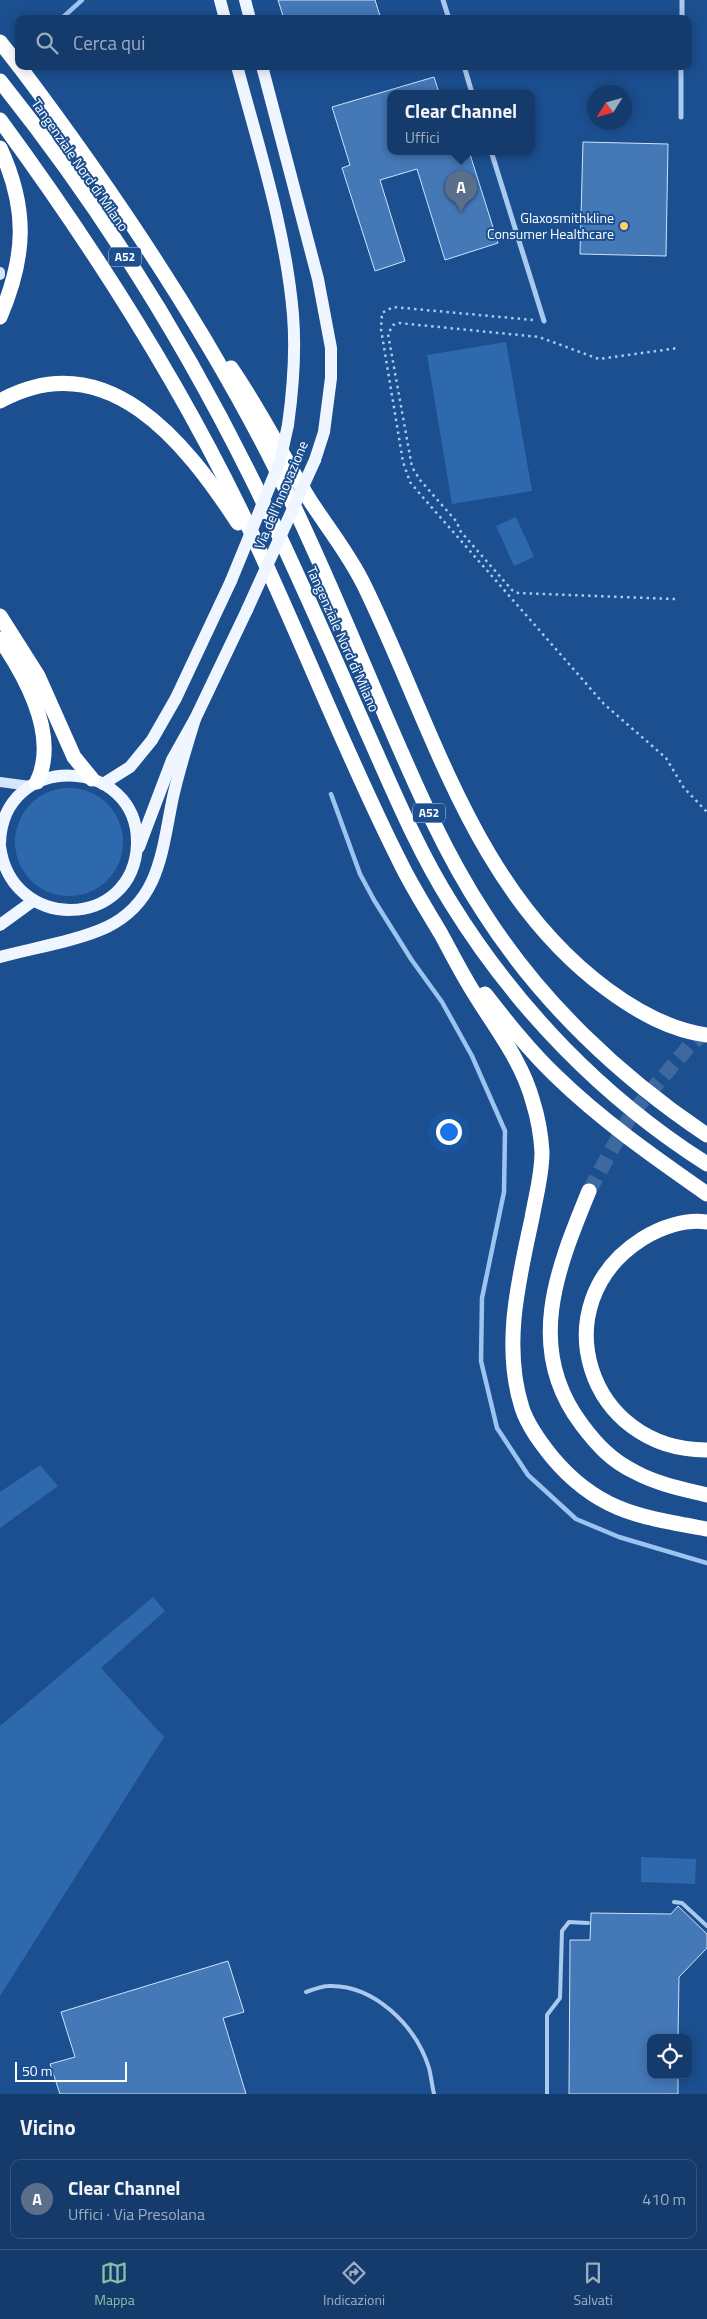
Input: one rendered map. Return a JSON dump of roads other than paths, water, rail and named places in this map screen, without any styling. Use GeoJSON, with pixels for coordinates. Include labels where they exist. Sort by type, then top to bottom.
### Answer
{"type":"FeatureCollection","features":[{"type":"Feature","properties":{"kind":"highway","name":"Tangenziale Nord di Milano"},"geometry":{"type":"LineString","coordinates":[[3,44],[15,60]]}},
{"type":"Feature","properties":{"kind":"highway","name":"Tangenziale Nord di Milano"},"geometry":{"type":"LineString","coordinates":[[22,70],[144,242],[193,320],[273,463],[336,601],[420,795],[460,874],[485,915],[534,980],[594,1046],[660,1101],[707,1135]]}},
{"type":"Feature","properties":{"kind":"highway","name":"Tangenziale Nord di Milano"},"geometry":{"type":"LineString","coordinates":[[0,81],[82,192],[126,258],[201,383],[250,474],[292,563],[401,808],[426,860],[451,903],[505,982],[556,1041],[623,1103],[707,1164]]}},
{"type":"Feature","properties":{"kind":"highway"},"geometry":{"type":"LineString","coordinates":[[0,120],[72,220],[150,342],[236,502],[308,654],[380,823],[420,899],[474,993],[501,1033],[521,1070],[532,1098],[540,1133],[541,1165],[539,1188],[514,1311],[514,1352],[517,1386],[526,1418],[535,1435],[559,1466],[588,1492],[604,1502],[638,1516],[707,1529]]}},
{"type":"Feature","properties":{"kind":"highway"},"geometry":{"type":"LineString","coordinates":[[0,148],[14,187],[21,230],[17,269],[11,290],[0,316]]}},
{"type":"Feature","properties":{"kind":"highway"},"geometry":{"type":"LineString","coordinates":[[144,242],[255,403],[309,499],[363,582],[441,764],[473,829],[498,869],[544,930],[598,982],[650,1017],[681,1030],[707,1035]]}},
{"type":"Feature","properties":{"kind":"highway"},"geometry":{"type":"LineString","coordinates":[[0,401],[36,386],[75,385],[115,396],[152,418],[188,452],[228,507],[251,547],[278,606],[308,654]]}},
{"type":"Feature","properties":{"kind":"highway"},"geometry":{"type":"LineString","coordinates":[[0,616],[38,676],[74,757],[98,781]]}},
{"type":"Feature","properties":{"kind":"highway"},"geometry":{"type":"LineString","coordinates":[[0,639],[28,688],[42,728],[44,764],[33,784]]}},
{"type":"Feature","properties":{"kind":"highway"},"geometry":{"type":"LineString","coordinates":[[440,932],[506,1020],[554,1074],[620,1132],[707,1194]]}},
{"type":"Feature","properties":{"kind":"highway"},"geometry":{"type":"LineString","coordinates":[[589,1191],[565,1249],[552,1305],[550,1345],[561,1390],[578,1420],[598,1446],[610,1457],[647,1478],[707,1495]]}},
{"type":"Feature","properties":{"kind":"highway"},"geometry":{"type":"LineString","coordinates":[[707,1222],[687,1222],[663,1228],[648,1234],[624,1251],[613,1263],[595,1290],[589,1307],[587,1344],[596,1382],[617,1414],[628,1425],[669,1446],[682,1450],[707,1450]]}},
{"type":"Feature","properties":{"kind":"main road"},"geometry":{"type":"LineString","coordinates":[[220,0],[224,15]]}},
{"type":"Feature","properties":{"kind":"main road"},"geometry":{"type":"LineString","coordinates":[[245,0],[249,15]]}},
{"type":"Feature","properties":{"kind":"main road","name":"Via dell'Innovazione"},"geometry":{"type":"LineString","coordinates":[[98,781],[130,767],[152,740],[176,698],[231,581],[280,461],[288,426],[294,356],[293,315],[288,275],[280,230],[238,70]]}},
{"type":"Feature","properties":{"kind":"main road","name":"Via dell'Innovazione"},"geometry":{"type":"LineString","coordinates":[[135,856],[172,760],[196,719],[247,610],[315,460],[324,432],[331,378],[331,348],[318,279],[263,70]]}},
{"type":"Feature","properties":{"kind":"main road"},"geometry":{"type":"LineString","coordinates":[[0,957],[106,928],[130,912],[141,900],[156,876],[180,768],[196,719]]}},
{"type":"Feature","properties":{"kind":"main road"},"geometry":{"type":"LineString","coordinates":[[64,774],[98,781],[121,800],[128,810],[136,832],[135,856],[129,873],[119,888],[100,903],[89,908],[66,911],[43,906],[33,901],[2,873],[0,845],[2,823],[6,813],[19,795],[33,784],[64,774]]}},
{"type":"Feature","properties":{"kind":"main road"},"geometry":{"type":"LineString","coordinates":[[0,925],[33,901]]}},
{"type":"Feature","properties":{"kind":"street"},"geometry":{"type":"LineString","coordinates":[[443,0],[448,15]]}},
{"type":"Feature","properties":{"kind":"street"},"geometry":{"type":"LineString","coordinates":[[682,0],[682,15]]}},
{"type":"Feature","properties":{"kind":"street"},"geometry":{"type":"LineString","coordinates":[[465,70],[471,90]]}},
{"type":"Feature","properties":{"kind":"street"},"geometry":{"type":"LineString","coordinates":[[681,70],[681,117]]}},
{"type":"Feature","properties":{"kind":"street"},"geometry":{"type":"LineString","coordinates":[[492,155],[544,321]]}},
{"type":"Feature","properties":{"kind":"street"},"geometry":{"type":"LineString","coordinates":[[0,782],[33,784]]}},
{"type":"Feature","properties":{"kind":"lane"},"geometry":{"type":"LineString","coordinates":[[674,1902],[682,1903],[707,1926]]}},
{"type":"Feature","properties":{"kind":"lane"},"geometry":{"type":"LineString","coordinates":[[547,2094],[547,2015],[560,1998],[562,1931],[570,1922],[588,1923]]}},
{"type":"Feature","properties":{"kind":"lane"},"geometry":{"type":"LineString","coordinates":[[306,1992],[326,1985],[347,1987],[372,1996],[394,2014],[414,2036],[429,2067],[434,2094]]}},
{"type":"Feature","properties":{"kind":"waterway"},"geometry":{"type":"LineString","coordinates":[[65,15],[82,0]]}},
{"type":"Feature","properties":{"kind":"waterway"},"geometry":{"type":"LineString","coordinates":[[331,794],[360,874],[411,959],[442,1002],[472,1056],[505,1131],[504,1192],[482,1298],[481,1361],[497,1428],[528,1475],[576,1519],[619,1537],[707,1563]]}},
{"type":"Feature","properties":{"kind":"tunnel"},"geometry":{"type":"LineString","coordinates":[[589,1191],[632,1113],[691,1044],[707,1031]]}},
{"type":"Feature","properties":{"kind":"place","name":"Clear Channel"},"geometry":{"type":"Point","coordinates":[461,212]}},
{"type":"Feature","properties":{"kind":"place","name":"Glaxosmithkline Consumer Healthcare"},"geometry":{"type":"Point","coordinates":[624,226]}}]}
